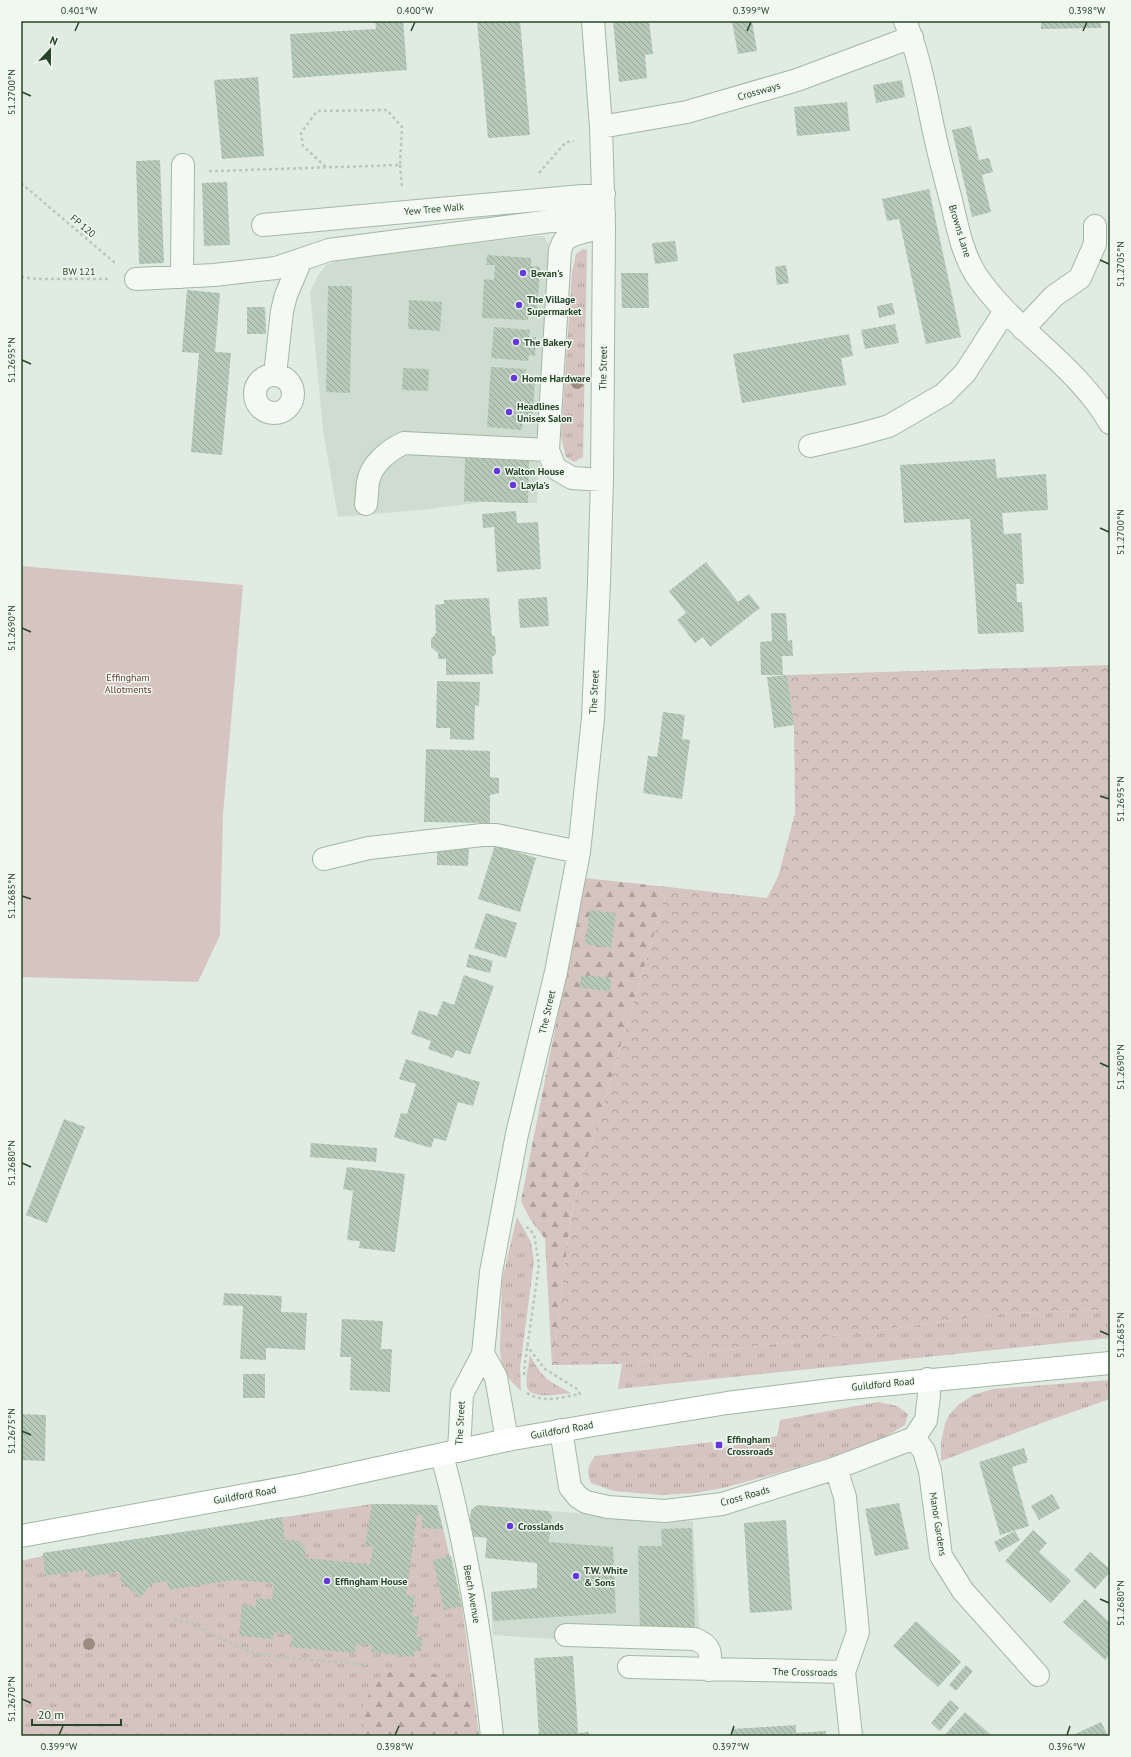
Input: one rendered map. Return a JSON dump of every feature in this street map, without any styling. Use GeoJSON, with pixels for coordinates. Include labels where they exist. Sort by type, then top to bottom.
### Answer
{"type":"FeatureCollection","features":[{"type":"Feature","properties":{"kind":"main road","name":"Guildford Road"},"geometry":{"type":"LineString","coordinates":[[21,1536],[301,1486],[507,1440],[727,1403],[928,1379],[1110,1363]]}},
{"type":"Feature","properties":{"kind":"street","name":"The Street"},"geometry":{"type":"LineString","coordinates":[[450,1453],[462,1394],[483,1354],[491,1272],[516,1134],[556,972],[579,852],[593,718],[602,480],[604,212],[602,132],[593,21]]}},
{"type":"Feature","properties":{"kind":"street","name":"Crossways"},"geometry":{"type":"LineString","coordinates":[[602,132],[688,112],[804,78],[909,29]]}},
{"type":"Feature","properties":{"kind":"street","name":"Browns Lane"},"geometry":{"type":"LineString","coordinates":[[909,29],[926,89],[938,149],[965,252],[976,274],[1005,311],[1070,371],[1091,395],[1110,422]]}},
{"type":"Feature","properties":{"kind":"street"},"geometry":{"type":"LineString","coordinates":[[182,277],[183,167]]}},
{"type":"Feature","properties":{"kind":"street","name":"Yew Tree Walk"},"geometry":{"type":"LineString","coordinates":[[263,225],[526,201],[604,212]]}},
{"type":"Feature","properties":{"kind":"street"},"geometry":{"type":"LineString","coordinates":[[136,279],[214,275],[276,268],[329,250],[604,212]]}},
{"type":"Feature","properties":{"kind":"street"},"geometry":{"type":"LineString","coordinates":[[602,480],[572,478],[555,468],[548,450],[560,250],[564,241],[580,233],[604,212]]}},
{"type":"Feature","properties":{"kind":"street"},"geometry":{"type":"LineString","coordinates":[[1023,329],[1054,296],[1080,278],[1095,244],[1095,226]]}},
{"type":"Feature","properties":{"kind":"street"},"geometry":{"type":"LineString","coordinates":[[275,374],[282,312],[286,295],[301,260]]}},
{"type":"Feature","properties":{"kind":"street"},"geometry":{"type":"LineString","coordinates":[[810,446],[889,426],[944,394],[965,373],[1005,311]]}},
{"type":"Feature","properties":{"kind":"street"},"geometry":{"type":"LineString","coordinates":[[366,504],[368,480],[377,464],[390,450],[404,443],[548,450]]}},
{"type":"Feature","properties":{"kind":"street"},"geometry":{"type":"LineString","coordinates":[[324,859],[370,848],[482,835],[496,835],[579,852]]}},
{"type":"Feature","properties":{"kind":"street"},"geometry":{"type":"LineString","coordinates":[[483,1354],[496,1377],[507,1440]]}},
{"type":"Feature","properties":{"kind":"street"},"geometry":{"type":"LineString","coordinates":[[914,1438],[926,1420],[929,1395],[928,1379]]}},
{"type":"Feature","properties":{"kind":"street","name":"Cross Roads"},"geometry":{"type":"LineString","coordinates":[[561,1430],[570,1487],[578,1497],[586,1502],[608,1507],[665,1511],[722,1504],[836,1468],[914,1438]]}},
{"type":"Feature","properties":{"kind":"street","name":"Manor Gardens"},"geometry":{"type":"LineString","coordinates":[[914,1438],[924,1451],[930,1471],[941,1556],[963,1591],[1038,1675]]}},
{"type":"Feature","properties":{"kind":"street","name":"Beech Avenue"},"geometry":{"type":"LineString","coordinates":[[450,1453],[457,1514],[476,1613],[486,1678],[492,1736]]}},
{"type":"Feature","properties":{"kind":"street","name":"The Crossroads"},"geometry":{"type":"LineString","coordinates":[[629,1667],[844,1672],[858,1632],[845,1497],[836,1468]]}},
{"type":"Feature","properties":{"kind":"street"},"geometry":{"type":"LineString","coordinates":[[566,1635],[695,1639],[703,1643],[709,1649],[711,1654],[709,1670]]}},
{"type":"Feature","properties":{"kind":"street"},"geometry":{"type":"LineString","coordinates":[[844,1672],[851,1736]]}},
{"type":"Feature","properties":{"kind":"path"},"geometry":{"type":"LineString","coordinates":[[183,167],[216,171],[327,168],[400,165],[402,127],[387,110],[317,110],[301,133],[303,146],[327,168]]}},
{"type":"Feature","properties":{"kind":"path"},"geometry":{"type":"LineString","coordinates":[[526,201],[527,186],[566,142],[602,132]]}},
{"type":"Feature","properties":{"kind":"path","name":"FP 120"},"geometry":{"type":"LineString","coordinates":[[21,183],[136,279]]}},
{"type":"Feature","properties":{"kind":"path","name":"BW 121"},"geometry":{"type":"LineString","coordinates":[[21,277],[38,279],[136,279]]}},
{"type":"Feature","properties":{"kind":"path"},"geometry":{"type":"LineString","coordinates":[[504,1203],[534,1234],[539,1265],[524,1376]]}},
{"type":"Feature","properties":{"kind":"path"},"geometry":{"type":"LineString","coordinates":[[524,1389],[534,1397],[541,1399],[555,1399],[580,1394],[577,1389],[545,1369],[527,1346]]}},
{"type":"Feature","properties":{"kind":"path"},"geometry":{"type":"LineString","coordinates":[[174,1618],[193,1624],[227,1642],[259,1655],[368,1665]]}},
{"type":"Feature","properties":{"kind":"shaded area"},"geometry":{"type":"Polygon","coordinates":[[[544,236],[550,247],[537,503],[482,502],[421,510],[338,517],[323,430],[310,292],[317,277],[326,265],[345,258],[544,236]]]}},
{"type":"Feature","properties":{"kind":"shaded area"},"geometry":{"type":"Polygon","coordinates":[[[548,1511],[693,1521],[699,1623],[698,1649],[493,1635],[491,1592],[537,1588],[537,1563],[543,1564],[548,1556],[552,1516],[548,1511]]]}},
{"type":"Feature","properties":{"kind":"green space"},"geometry":{"type":"Polygon","coordinates":[[[583,249],[587,250],[583,457],[574,462],[566,457],[561,436],[572,272],[576,254],[583,249]]]}},
{"type":"Feature","properties":{"kind":"green space","name":"Effingham Allotments"},"geometry":{"type":"Polygon","coordinates":[[[21,566],[243,585],[223,814],[220,935],[198,982],[21,977],[21,566]]]}},
{"type":"Feature","properties":{"kind":"green space"},"geometry":{"type":"Polygon","coordinates":[[[1110,665],[1110,1310],[1008,1313],[622,1364],[552,1365],[572,1210],[668,887],[767,898],[778,877],[795,813],[794,725],[787,675],[1110,665]]]}},
{"type":"Feature","properties":{"kind":"green space"},"geometry":{"type":"Polygon","coordinates":[[[585,878],[668,887],[572,1210],[552,1365],[545,1239],[530,1219],[521,1201],[585,878]]]}},
{"type":"Feature","properties":{"kind":"green space"},"geometry":{"type":"Polygon","coordinates":[[[517,1217],[531,1242],[534,1261],[520,1368],[521,1391],[512,1382],[503,1368],[500,1350],[502,1280],[517,1217]]]}},
{"type":"Feature","properties":{"kind":"green space"},"geometry":{"type":"Polygon","coordinates":[[[1110,1310],[1110,1338],[618,1389],[622,1364],[1008,1313],[1110,1310]]]}},
{"type":"Feature","properties":{"kind":"green space"},"geometry":{"type":"Polygon","coordinates":[[[530,1355],[538,1369],[546,1378],[571,1393],[539,1395],[529,1391],[526,1379],[530,1355]]]}},
{"type":"Feature","properties":{"kind":"green space"},"geometry":{"type":"Polygon","coordinates":[[[1110,1380],[1110,1399],[941,1461],[941,1442],[945,1424],[949,1415],[958,1405],[973,1395],[993,1389],[1110,1380]]]}},
{"type":"Feature","properties":{"kind":"green space"},"geometry":{"type":"Polygon","coordinates":[[[878,1402],[897,1406],[908,1414],[905,1425],[877,1442],[789,1470],[723,1488],[695,1493],[660,1495],[614,1491],[591,1483],[589,1479],[588,1469],[595,1456],[712,1442],[714,1450],[777,1436],[780,1420],[878,1402]]]}},
{"type":"Feature","properties":{"kind":"green space"},"geometry":{"type":"Polygon","coordinates":[[[372,1504],[437,1505],[462,1606],[479,1736],[21,1736],[21,1561],[43,1556],[43,1553],[372,1504]]]}},
{"type":"Feature","properties":{"kind":"green space"},"geometry":{"type":"Polygon","coordinates":[[[384,1672],[438,1674],[474,1697],[479,1736],[365,1736],[363,1704],[384,1672]]]}},
{"type":"Feature","properties":{"kind":"building"},"geometry":{"type":"Polygon","coordinates":[[[375,21],[403,21],[407,70],[293,78],[290,34],[376,29],[375,21]]]}},
{"type":"Feature","properties":{"kind":"building"},"geometry":{"type":"Polygon","coordinates":[[[477,21],[520,21],[530,135],[488,138],[477,21]]]}},
{"type":"Feature","properties":{"kind":"building"},"geometry":{"type":"Polygon","coordinates":[[[613,21],[649,21],[653,54],[645,55],[647,78],[619,82],[613,21]]]}},
{"type":"Feature","properties":{"kind":"building"},"geometry":{"type":"Polygon","coordinates":[[[732,21],[752,21],[757,51],[738,54],[732,21]]]}},
{"type":"Feature","properties":{"kind":"building"},"geometry":{"type":"Polygon","coordinates":[[[1041,21],[1101,21],[1101,28],[1041,29],[1041,21]]]}},
{"type":"Feature","properties":{"kind":"building"},"geometry":{"type":"Polygon","coordinates":[[[258,77],[264,156],[222,159],[214,80],[258,77]]]}},
{"type":"Feature","properties":{"kind":"building"},"geometry":{"type":"Polygon","coordinates":[[[902,80],[905,97],[876,103],[873,85],[902,80]]]}},
{"type":"Feature","properties":{"kind":"building"},"geometry":{"type":"Polygon","coordinates":[[[847,102],[850,131],[797,136],[794,107],[847,102]]]}},
{"type":"Feature","properties":{"kind":"building"},"geometry":{"type":"Polygon","coordinates":[[[971,126],[979,160],[989,158],[993,172],[982,175],[991,212],[972,217],[952,130],[971,126]]]}},
{"type":"Feature","properties":{"kind":"building"},"geometry":{"type":"Polygon","coordinates":[[[160,160],[164,263],[139,264],[136,161],[160,160]]]}},
{"type":"Feature","properties":{"kind":"building"},"geometry":{"type":"Polygon","coordinates":[[[227,182],[230,245],[204,246],[202,183],[227,182]]]}},
{"type":"Feature","properties":{"kind":"building"},"geometry":{"type":"Polygon","coordinates":[[[929,189],[961,337],[926,344],[899,219],[887,221],[882,199],[929,189]]]}},
{"type":"Feature","properties":{"kind":"building"},"geometry":{"type":"Polygon","coordinates":[[[675,241],[678,261],[655,264],[652,243],[675,241]]]}},
{"type":"Feature","properties":{"kind":"building"},"geometry":{"type":"Polygon","coordinates":[[[487,255],[531,258],[531,266],[540,267],[537,315],[528,315],[528,320],[482,318],[484,279],[494,280],[495,265],[486,265],[487,255]]]}},
{"type":"Feature","properties":{"kind":"building"},"geometry":{"type":"Polygon","coordinates":[[[786,265],[789,283],[777,285],[775,267],[786,265]]]}},
{"type":"Feature","properties":{"kind":"building"},"geometry":{"type":"Polygon","coordinates":[[[621,273],[648,273],[649,308],[622,308],[621,273]]]}},
{"type":"Feature","properties":{"kind":"building"},"geometry":{"type":"Polygon","coordinates":[[[328,286],[352,286],[350,393],[326,392],[328,286]]]}},
{"type":"Feature","properties":{"kind":"building"},"geometry":{"type":"Polygon","coordinates":[[[187,290],[220,293],[215,352],[231,353],[222,455],[191,452],[199,353],[182,352],[187,290]]]}},
{"type":"Feature","properties":{"kind":"building"},"geometry":{"type":"Polygon","coordinates":[[[409,300],[442,302],[440,331],[408,329],[409,300]]]}},
{"type":"Feature","properties":{"kind":"building"},"geometry":{"type":"Polygon","coordinates":[[[892,303],[895,314],[879,318],[877,306],[892,303]]]}},
{"type":"Feature","properties":{"kind":"building"},"geometry":{"type":"Polygon","coordinates":[[[247,307],[265,307],[266,334],[247,334],[247,307]]]}},
{"type":"Feature","properties":{"kind":"building"},"geometry":{"type":"Polygon","coordinates":[[[895,324],[899,343],[865,349],[861,330],[895,324]]]}},
{"type":"Feature","properties":{"kind":"building"},"geometry":{"type":"Polygon","coordinates":[[[494,327],[530,330],[529,337],[536,337],[535,356],[529,355],[528,361],[491,358],[494,327]]]}},
{"type":"Feature","properties":{"kind":"building"},"geometry":{"type":"Polygon","coordinates":[[[849,334],[853,356],[841,358],[846,385],[742,403],[733,354],[849,334]]]}},
{"type":"Feature","properties":{"kind":"building"},"geometry":{"type":"Polygon","coordinates":[[[491,367],[526,369],[525,381],[535,381],[532,422],[523,421],[522,430],[487,427],[491,367]]]}},
{"type":"Feature","properties":{"kind":"building"},"geometry":{"type":"Polygon","coordinates":[[[403,368],[429,369],[428,391],[402,390],[403,368]]]}},
{"type":"Feature","properties":{"kind":"building","name":"Walton House"},"geometry":{"type":"Polygon","coordinates":[[[465,455],[529,456],[528,503],[464,501],[465,455]]]}},
{"type":"Feature","properties":{"kind":"building"},"geometry":{"type":"Polygon","coordinates":[[[995,459],[997,478],[1046,474],[1048,510],[1002,513],[1004,534],[1021,533],[1024,584],[1016,584],[1017,602],[1022,602],[1024,632],[978,634],[970,519],[904,523],[900,465],[995,459]]]}},
{"type":"Feature","properties":{"kind":"building"},"geometry":{"type":"Polygon","coordinates":[[[516,511],[517,523],[538,522],[541,569],[497,572],[494,527],[483,528],[482,514],[516,511]]]}},
{"type":"Feature","properties":{"kind":"building"},"geometry":{"type":"Polygon","coordinates":[[[706,562],[738,602],[749,594],[760,608],[710,647],[703,637],[695,643],[677,620],[686,613],[669,591],[706,562]]]}},
{"type":"Feature","properties":{"kind":"building"},"geometry":{"type":"Polygon","coordinates":[[[547,597],[549,626],[520,628],[518,599],[547,597]]]}},
{"type":"Feature","properties":{"kind":"building"},"geometry":{"type":"Polygon","coordinates":[[[489,598],[492,636],[495,636],[496,654],[492,657],[493,674],[446,675],[446,659],[438,659],[438,653],[431,647],[431,639],[436,633],[435,605],[444,604],[444,600],[489,598]]]}},
{"type":"Feature","properties":{"kind":"building"},"geometry":{"type":"Polygon","coordinates":[[[771,613],[786,613],[788,641],[792,640],[793,656],[782,656],[783,675],[761,675],[760,642],[772,641],[771,613]]]}},
{"type":"Feature","properties":{"kind":"building"},"geometry":{"type":"Polygon","coordinates":[[[787,675],[794,725],[774,728],[767,677],[787,675]]]}},
{"type":"Feature","properties":{"kind":"building"},"geometry":{"type":"Polygon","coordinates":[[[437,681],[480,682],[479,706],[475,705],[474,740],[450,739],[450,728],[436,728],[437,681]]]}},
{"type":"Feature","properties":{"kind":"building"},"geometry":{"type":"Polygon","coordinates":[[[663,712],[685,715],[682,739],[690,740],[682,799],[643,793],[648,756],[657,757],[663,712]]]}},
{"type":"Feature","properties":{"kind":"building"},"geometry":{"type":"Polygon","coordinates":[[[426,749],[490,751],[490,777],[499,778],[499,793],[490,795],[490,823],[424,822],[426,749]]]}},
{"type":"Feature","properties":{"kind":"building"},"geometry":{"type":"Polygon","coordinates":[[[495,845],[536,858],[520,912],[478,899],[495,845]]]}},
{"type":"Feature","properties":{"kind":"building"},"geometry":{"type":"Polygon","coordinates":[[[437,846],[469,846],[468,866],[437,865],[437,846]]]}},
{"type":"Feature","properties":{"kind":"building"},"geometry":{"type":"Polygon","coordinates":[[[590,910],[616,913],[611,948],[585,944],[590,910]]]}},
{"type":"Feature","properties":{"kind":"building"},"geometry":{"type":"Polygon","coordinates":[[[486,913],[517,923],[506,958],[474,948],[486,913]]]}},
{"type":"Feature","properties":{"kind":"building"},"geometry":{"type":"Polygon","coordinates":[[[469,954],[493,961],[490,973],[466,967],[469,954]]]}},
{"type":"Feature","properties":{"kind":"building"},"geometry":{"type":"Polygon","coordinates":[[[464,975],[494,986],[470,1055],[456,1050],[453,1058],[428,1049],[431,1041],[411,1034],[419,1010],[437,1016],[443,1001],[454,1005],[464,975]]]}},
{"type":"Feature","properties":{"kind":"building"},"geometry":{"type":"Polygon","coordinates":[[[581,975],[611,978],[610,991],[580,988],[581,975]]]}},
{"type":"Feature","properties":{"kind":"building"},"geometry":{"type":"Polygon","coordinates":[[[406,1059],[480,1082],[473,1106],[458,1102],[446,1141],[434,1138],[431,1148],[394,1137],[401,1113],[407,1114],[416,1084],[399,1079],[406,1059]]]}},
{"type":"Feature","properties":{"kind":"building"},"geometry":{"type":"Polygon","coordinates":[[[64,1119],[85,1127],[47,1223],[26,1215],[64,1119]]]}},
{"type":"Feature","properties":{"kind":"building"},"geometry":{"type":"Polygon","coordinates":[[[311,1143],[377,1148],[376,1162],[310,1157],[311,1143]]]}},
{"type":"Feature","properties":{"kind":"building"},"geometry":{"type":"Polygon","coordinates":[[[347,1167],[405,1174],[395,1252],[359,1248],[360,1241],[347,1240],[353,1191],[343,1189],[347,1167]]]}},
{"type":"Feature","properties":{"kind":"building"},"geometry":{"type":"Polygon","coordinates":[[[224,1293],[282,1296],[281,1312],[307,1313],[305,1350],[266,1348],[266,1360],[240,1359],[243,1306],[223,1305],[224,1293]]]}},
{"type":"Feature","properties":{"kind":"building"},"geometry":{"type":"Polygon","coordinates":[[[342,1319],[383,1321],[381,1349],[392,1349],[390,1392],[350,1390],[351,1357],[340,1357],[342,1319]]]}},
{"type":"Feature","properties":{"kind":"building"},"geometry":{"type":"Polygon","coordinates":[[[243,1374],[265,1374],[265,1398],[243,1398],[243,1374]]]}},
{"type":"Feature","properties":{"kind":"building"},"geometry":{"type":"Polygon","coordinates":[[[21,1414],[46,1415],[45,1461],[21,1460],[21,1414]]]}},
{"type":"Feature","properties":{"kind":"building"},"geometry":{"type":"Polygon","coordinates":[[[1024,1448],[1028,1462],[1012,1467],[1029,1526],[1000,1535],[979,1462],[1024,1448]]]}},
{"type":"Feature","properties":{"kind":"building"},"geometry":{"type":"Polygon","coordinates":[[[1052,1494],[1060,1508],[1039,1520],[1031,1506],[1052,1494]]]}},
{"type":"Feature","properties":{"kind":"building"},"geometry":{"type":"Polygon","coordinates":[[[899,1503],[909,1549],[875,1556],[865,1509],[899,1503]]]}},
{"type":"Feature","properties":{"kind":"building","name":"Effingham House"},"geometry":{"type":"Polygon","coordinates":[[[372,1504],[437,1505],[443,1529],[422,1528],[422,1515],[417,1515],[406,1595],[415,1596],[412,1616],[419,1617],[416,1637],[422,1637],[421,1651],[414,1651],[414,1657],[371,1652],[372,1646],[356,1644],[355,1653],[291,1647],[292,1635],[274,1632],[273,1639],[239,1636],[242,1605],[256,1606],[256,1598],[272,1599],[274,1583],[233,1580],[169,1590],[167,1581],[151,1584],[141,1597],[121,1582],[119,1572],[89,1577],[87,1570],[45,1576],[43,1553],[282,1517],[285,1540],[299,1541],[305,1548],[305,1558],[370,1564],[373,1547],[365,1546],[372,1504]]]}},
{"type":"Feature","properties":{"kind":"building","name":"T.W. White & Sons"},"geometry":{"type":"Polygon","coordinates":[[[477,1505],[548,1511],[552,1516],[549,1542],[613,1547],[616,1613],[493,1621],[491,1592],[537,1588],[537,1563],[485,1558],[487,1538],[468,1536],[471,1510],[477,1505]]]}},
{"type":"Feature","properties":{"kind":"building"},"geometry":{"type":"Polygon","coordinates":[[[786,1520],[792,1610],[750,1613],[744,1523],[786,1520]]]}},
{"type":"Feature","properties":{"kind":"building","name":"T.W. White & Sons"},"geometry":{"type":"Polygon","coordinates":[[[692,1528],[695,1633],[640,1634],[638,1546],[662,1546],[661,1529],[692,1528]]]}},
{"type":"Feature","properties":{"kind":"building"},"geometry":{"type":"Polygon","coordinates":[[[1033,1530],[1047,1543],[1039,1552],[1071,1581],[1051,1603],[1005,1561],[1033,1530]]]}},
{"type":"Feature","properties":{"kind":"building"},"geometry":{"type":"Polygon","coordinates":[[[1015,1531],[1020,1540],[999,1552],[994,1542],[1015,1531]]]}},
{"type":"Feature","properties":{"kind":"building"},"geometry":{"type":"Polygon","coordinates":[[[1090,1552],[1110,1569],[1110,1572],[1095,1589],[1074,1570],[1090,1552]]]}},
{"type":"Feature","properties":{"kind":"building"},"geometry":{"type":"Polygon","coordinates":[[[451,1556],[462,1606],[444,1610],[433,1560],[451,1556]]]}},
{"type":"Feature","properties":{"kind":"building"},"geometry":{"type":"Polygon","coordinates":[[[1085,1599],[1110,1623],[1110,1654],[1105,1660],[1063,1622],[1085,1599]]]}},
{"type":"Feature","properties":{"kind":"building"},"geometry":{"type":"Polygon","coordinates":[[[916,1621],[961,1662],[938,1687],[893,1646],[916,1621]]]}},
{"type":"Feature","properties":{"kind":"building"},"geometry":{"type":"Polygon","coordinates":[[[573,1656],[578,1733],[589,1732],[589,1736],[539,1736],[534,1658],[573,1656]]]}},
{"type":"Feature","properties":{"kind":"building"},"geometry":{"type":"Polygon","coordinates":[[[966,1665],[973,1671],[956,1691],[949,1685],[966,1665]]]}},
{"type":"Feature","properties":{"kind":"building"},"geometry":{"type":"Polygon","coordinates":[[[950,1700],[959,1708],[940,1731],[931,1723],[950,1700]]]}},
{"type":"Feature","properties":{"kind":"building"},"geometry":{"type":"Polygon","coordinates":[[[965,1712],[992,1736],[944,1736],[965,1712]]]}},
{"type":"Feature","properties":{"kind":"building"},"geometry":{"type":"Polygon","coordinates":[[[1101,1722],[1108,1736],[1071,1736],[1101,1722]]]}},
{"type":"Feature","properties":{"kind":"building"},"geometry":{"type":"Polygon","coordinates":[[[796,1725],[796,1733],[826,1731],[826,1736],[733,1736],[732,1729],[796,1725]]]}},
{"type":"Feature","properties":{"kind":"place","name":"Bevan's"},"geometry":{"type":"Point","coordinates":[523,273]}},
{"type":"Feature","properties":{"kind":"place","name":"The Village Supermarket"},"geometry":{"type":"Point","coordinates":[519,305]}},
{"type":"Feature","properties":{"kind":"place","name":"The Bakery"},"geometry":{"type":"Point","coordinates":[516,342]}},
{"type":"Feature","properties":{"kind":"place","name":"Home Hardware"},"geometry":{"type":"Point","coordinates":[514,378]}},
{"type":"Feature","properties":{"kind":"place","name":"Headlines Unisex Salon"},"geometry":{"type":"Point","coordinates":[509,412]}},
{"type":"Feature","properties":{"kind":"place","name":"Walton House"},"geometry":{"type":"Point","coordinates":[497,471]}},
{"type":"Feature","properties":{"kind":"place","name":"Layla's"},"geometry":{"type":"Point","coordinates":[513,485]}},
{"type":"Feature","properties":{"kind":"place","name":"Effingham Crossroads"},"geometry":{"type":"Point","coordinates":[719,1445]}},
{"type":"Feature","properties":{"kind":"place","name":"Crosslands"},"geometry":{"type":"Point","coordinates":[510,1526]}},
{"type":"Feature","properties":{"kind":"place","name":"T.W. White & Sons"},"geometry":{"type":"Point","coordinates":[576,1576]}},
{"type":"Feature","properties":{"kind":"place","name":"Effingham House"},"geometry":{"type":"Point","coordinates":[327,1581]}}]}
